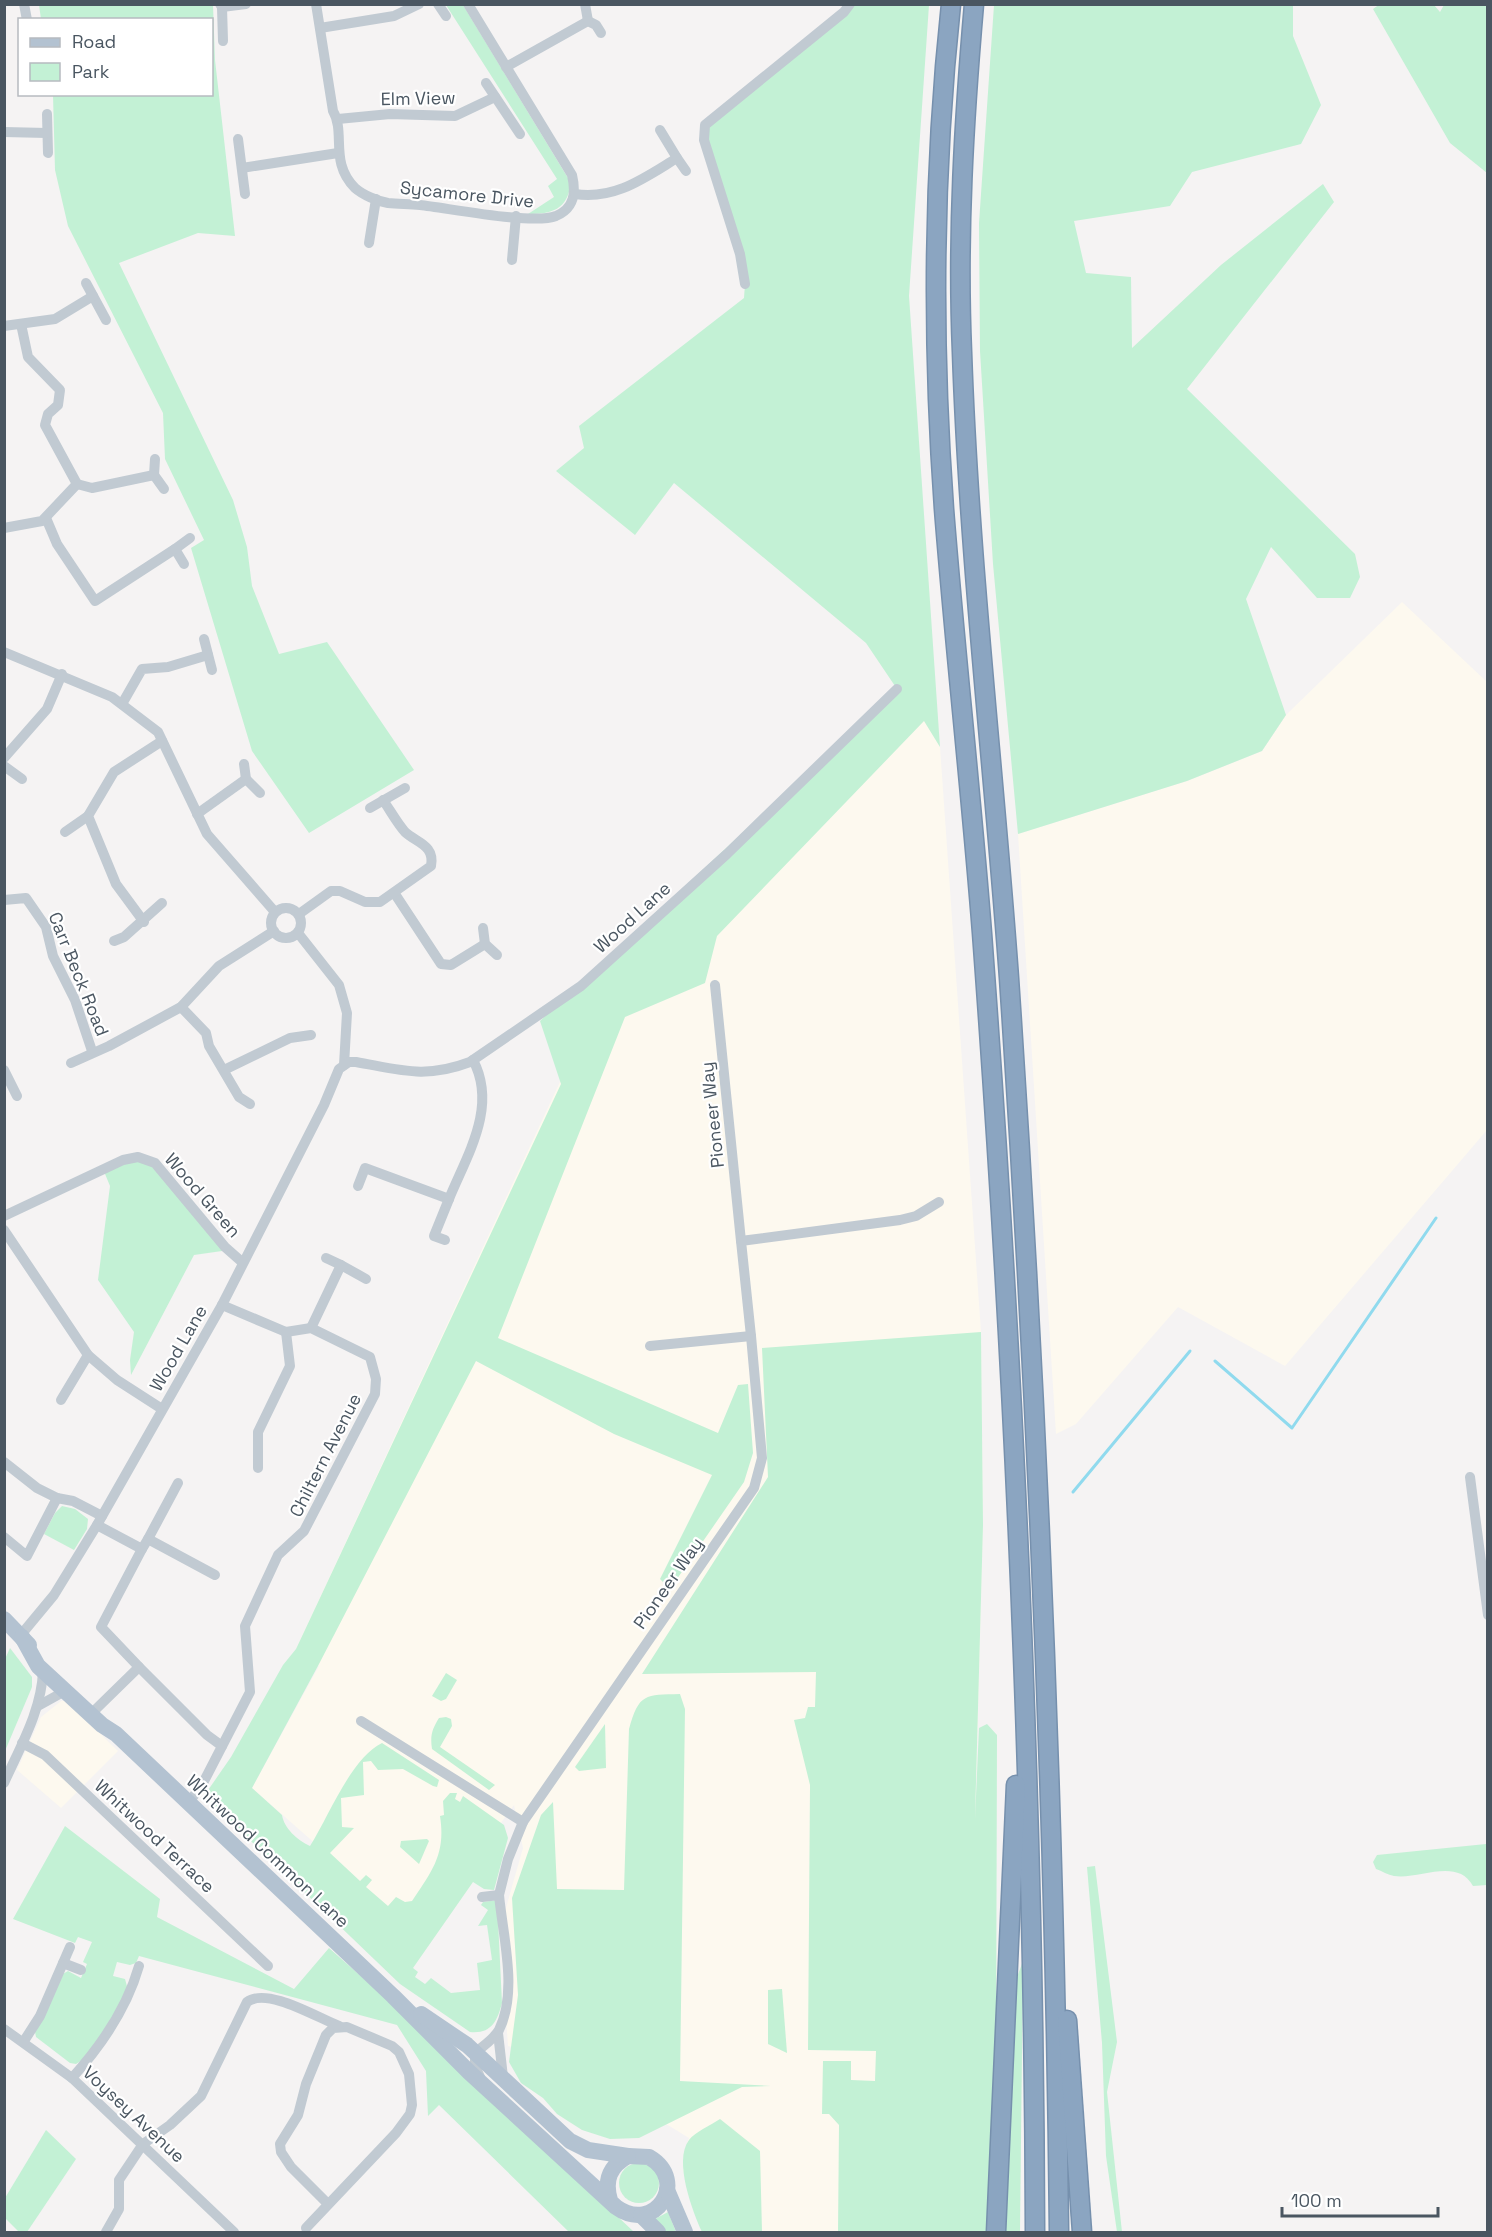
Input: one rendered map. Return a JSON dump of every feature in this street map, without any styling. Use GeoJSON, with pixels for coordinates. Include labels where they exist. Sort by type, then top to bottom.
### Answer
{"type":"FeatureCollection","features":[{"type":"Feature","properties":{"kind":"highway"},"geometry":{"type":"LineString","coordinates":[[951,4],[940,142],[938,374],[944,505],[981,919],[996,1139],[1021,1615],[1030,1882],[1035,2232]]}},
{"type":"Feature","properties":{"kind":"highway"},"geometry":{"type":"LineString","coordinates":[[974,4],[963,172],[962,358],[967,469],[1005,931],[1024,1202],[1050,1773],[1059,2232]]}},
{"type":"Feature","properties":{"kind":"highway"},"geometry":{"type":"LineString","coordinates":[[996,2232],[1012,1914],[1021,1615]]}},
{"type":"Feature","properties":{"kind":"highway"},"geometry":{"type":"LineString","coordinates":[[1050,1773],[1083,2232]]}},
{"type":"Feature","properties":{"kind":"main road","name":"Whitwood Common Lane"},"geometry":{"type":"LineString","coordinates":[[4,1619],[21,1636],[52,1681],[102,1725],[116,1734],[484,2084],[610,2199]]}},
{"type":"Feature","properties":{"kind":"main road","name":"Whitwood Common Lane"},"geometry":{"type":"LineString","coordinates":[[52,1681],[96,1709],[112,1724],[116,1734]]}},
{"type":"Feature","properties":{"kind":"main road","name":"Whitwood Common Lane"},"geometry":{"type":"LineString","coordinates":[[393,1996],[476,2047],[503,2080],[570,2141],[588,2150],[628,2156]]}},
{"type":"Feature","properties":{"kind":"main road"},"geometry":{"type":"LineString","coordinates":[[667,2190],[659,2207],[641,2215],[623,2212],[610,2199],[607,2190],[611,2169],[628,2156],[641,2155],[656,2161],[666,2174],[667,2190],[685,2232]]}},
{"type":"Feature","properties":{"kind":"main road"},"geometry":{"type":"LineString","coordinates":[[641,2215],[658,2232]]}},
{"type":"Feature","properties":{"kind":"street"},"geometry":{"type":"LineString","coordinates":[[224,41],[221,6],[246,4]]}},
{"type":"Feature","properties":{"kind":"street","name":"Sycamore Drive"},"geometry":{"type":"LineString","coordinates":[[316,4],[333,111],[338,119],[338,153],[343,169],[354,187],[376,199],[387,202],[516,216],[555,216],[569,208],[575,194]]}},
{"type":"Feature","properties":{"kind":"street"},"geometry":{"type":"LineString","coordinates":[[320,28],[394,16],[419,4]]}},
{"type":"Feature","properties":{"kind":"street"},"geometry":{"type":"LineString","coordinates":[[438,4],[446,16]]}},
{"type":"Feature","properties":{"kind":"street"},"geometry":{"type":"LineString","coordinates":[[468,4],[572,175],[575,194],[596,196],[612,194],[677,158]]}},
{"type":"Feature","properties":{"kind":"street"},"geometry":{"type":"LineString","coordinates":[[585,4],[588,21]]}},
{"type":"Feature","properties":{"kind":"street"},"geometry":{"type":"LineString","coordinates":[[745,284],[740,254],[704,140],[705,125],[844,12],[850,4]]}},
{"type":"Feature","properties":{"kind":"street"},"geometry":{"type":"LineString","coordinates":[[506,67],[588,21]]}},
{"type":"Feature","properties":{"kind":"street"},"geometry":{"type":"LineString","coordinates":[[588,21],[596,25],[601,33]]}},
{"type":"Feature","properties":{"kind":"street"},"geometry":{"type":"LineString","coordinates":[[486,83],[520,134]]}},
{"type":"Feature","properties":{"kind":"street","name":"Elm View"},"geometry":{"type":"LineString","coordinates":[[338,119],[390,114],[454,116],[495,97]]}},
{"type":"Feature","properties":{"kind":"street"},"geometry":{"type":"LineString","coordinates":[[47,114],[48,153]]}},
{"type":"Feature","properties":{"kind":"street"},"geometry":{"type":"LineString","coordinates":[[660,130],[686,171]]}},
{"type":"Feature","properties":{"kind":"street"},"geometry":{"type":"LineString","coordinates":[[4,132],[47,133]]}},
{"type":"Feature","properties":{"kind":"street"},"geometry":{"type":"LineString","coordinates":[[238,139],[245,194]]}},
{"type":"Feature","properties":{"kind":"street"},"geometry":{"type":"LineString","coordinates":[[242,168],[338,153]]}},
{"type":"Feature","properties":{"kind":"street"},"geometry":{"type":"LineString","coordinates":[[369,243],[376,199]]}},
{"type":"Feature","properties":{"kind":"street"},"geometry":{"type":"LineString","coordinates":[[512,260],[516,216]]}},
{"type":"Feature","properties":{"kind":"street"},"geometry":{"type":"LineString","coordinates":[[86,283],[106,320]]}},
{"type":"Feature","properties":{"kind":"street"},"geometry":{"type":"LineString","coordinates":[[4,326],[55,319],[93,296]]}},
{"type":"Feature","properties":{"kind":"street"},"geometry":{"type":"LineString","coordinates":[[21,324],[28,357],[60,390],[58,405],[48,414],[45,425],[77,484],[92,488],[153,475]]}},
{"type":"Feature","properties":{"kind":"street"},"geometry":{"type":"LineString","coordinates":[[155,459],[153,475],[164,489]]}},
{"type":"Feature","properties":{"kind":"street"},"geometry":{"type":"LineString","coordinates":[[4,528],[28,525],[46,518],[77,484]]}},
{"type":"Feature","properties":{"kind":"street"},"geometry":{"type":"LineString","coordinates":[[46,518],[57,544],[91,604],[190,538]]}},
{"type":"Feature","properties":{"kind":"street"},"geometry":{"type":"LineString","coordinates":[[174,549],[184,564]]}},
{"type":"Feature","properties":{"kind":"street"},"geometry":{"type":"LineString","coordinates":[[204,639],[212,670]]}},
{"type":"Feature","properties":{"kind":"street"},"geometry":{"type":"LineString","coordinates":[[4,652],[62,674],[122,704],[158,732],[207,834],[275,912]]}},
{"type":"Feature","properties":{"kind":"street"},"geometry":{"type":"LineString","coordinates":[[122,704],[142,669],[151,666],[168,667],[208,655]]}},
{"type":"Feature","properties":{"kind":"street"},"geometry":{"type":"LineString","coordinates":[[4,758],[47,709],[62,674]]}},
{"type":"Feature","properties":{"kind":"street","name":"Wood Lane"},"geometry":{"type":"LineString","coordinates":[[344,1065],[357,1062],[426,1074],[450,1070],[473,1060],[581,986],[727,854],[897,689]]}},
{"type":"Feature","properties":{"kind":"street"},"geometry":{"type":"LineString","coordinates":[[65,831],[88,816],[114,772],[162,741]]}},
{"type":"Feature","properties":{"kind":"street"},"geometry":{"type":"LineString","coordinates":[[244,764],[246,779],[260,793]]}},
{"type":"Feature","properties":{"kind":"street"},"geometry":{"type":"LineString","coordinates":[[4,766],[22,779]]}},
{"type":"Feature","properties":{"kind":"street"},"geometry":{"type":"LineString","coordinates":[[197,814],[246,779]]}},
{"type":"Feature","properties":{"kind":"street"},"geometry":{"type":"LineString","coordinates":[[370,808],[405,788]]}},
{"type":"Feature","properties":{"kind":"street"},"geometry":{"type":"LineString","coordinates":[[299,914],[331,891],[340,891],[375,903],[395,894],[425,873],[432,861],[427,846],[406,832],[383,800]]}},
{"type":"Feature","properties":{"kind":"street"},"geometry":{"type":"LineString","coordinates":[[88,816],[116,884],[143,921]]}},
{"type":"Feature","properties":{"kind":"street"},"geometry":{"type":"LineString","coordinates":[[395,894],[441,964],[452,964],[485,944]]}},
{"type":"Feature","properties":{"kind":"street","name":"Carr Beck Road"},"geometry":{"type":"LineString","coordinates":[[4,900],[27,898],[46,927],[53,956],[75,1000],[92,1051]]}},
{"type":"Feature","properties":{"kind":"street"},"geometry":{"type":"LineString","coordinates":[[114,941],[124,937],[162,903]]}},
{"type":"Feature","properties":{"kind":"street"},"geometry":{"type":"LineString","coordinates":[[285,907],[299,914],[302,924],[298,933],[285,938],[274,931],[271,921],[275,912],[285,907]]}},
{"type":"Feature","properties":{"kind":"street"},"geometry":{"type":"LineString","coordinates":[[483,928],[485,944],[497,955]]}},
{"type":"Feature","properties":{"kind":"street"},"geometry":{"type":"LineString","coordinates":[[71,1062],[92,1051],[109,1046],[182,1007],[219,966],[274,931]]}},
{"type":"Feature","properties":{"kind":"street","name":"Wood Lane"},"geometry":{"type":"LineString","coordinates":[[21,1636],[54,1595],[100,1520],[222,1305],[344,1065],[347,1013],[339,985],[298,933]]}},
{"type":"Feature","properties":{"kind":"street","name":"Pioneer Way"},"geometry":{"type":"LineString","coordinates":[[503,2080],[498,2033],[504,2016],[507,1996],[500,1895],[508,1859],[522,1822],[754,1488],[762,1458],[715,985]]}},
{"type":"Feature","properties":{"kind":"street"},"geometry":{"type":"LineString","coordinates":[[182,1007],[206,1033],[209,1046],[239,1097],[250,1104]]}},
{"type":"Feature","properties":{"kind":"street"},"geometry":{"type":"LineString","coordinates":[[224,1070],[290,1038],[311,1035]]}},
{"type":"Feature","properties":{"kind":"street"},"geometry":{"type":"LineString","coordinates":[[445,1240],[434,1236],[482,1119],[481,1078],[473,1060]]}},
{"type":"Feature","properties":{"kind":"street"},"geometry":{"type":"LineString","coordinates":[[4,1070],[7,1083],[17,1096]]}},
{"type":"Feature","properties":{"kind":"street","name":"Wood Green"},"geometry":{"type":"LineString","coordinates":[[4,1216],[109,1166],[138,1157],[155,1163],[225,1247],[242,1262]]}},
{"type":"Feature","properties":{"kind":"street"},"geometry":{"type":"LineString","coordinates":[[358,1186],[365,1168],[449,1199]]}},
{"type":"Feature","properties":{"kind":"street"},"geometry":{"type":"LineString","coordinates":[[741,1241],[900,1220],[916,1216],[939,1202]]}},
{"type":"Feature","properties":{"kind":"street"},"geometry":{"type":"LineString","coordinates":[[4,1230],[88,1355],[117,1380],[162,1409]]}},
{"type":"Feature","properties":{"kind":"street"},"geometry":{"type":"LineString","coordinates":[[326,1258],[366,1279]]}},
{"type":"Feature","properties":{"kind":"street"},"geometry":{"type":"LineString","coordinates":[[222,1305],[286,1332],[311,1328],[341,1265]]}},
{"type":"Feature","properties":{"kind":"street","name":"Chiltern Avenue"},"geometry":{"type":"LineString","coordinates":[[189,1802],[202,1785],[250,1692],[245,1626],[278,1555],[304,1531],[375,1394],[376,1375],[370,1357],[311,1328]]}},
{"type":"Feature","properties":{"kind":"street"},"geometry":{"type":"LineString","coordinates":[[258,1468],[258,1432],[290,1366],[286,1332]]}},
{"type":"Feature","properties":{"kind":"street"},"geometry":{"type":"LineString","coordinates":[[650,1346],[751,1336]]}},
{"type":"Feature","properties":{"kind":"street"},"geometry":{"type":"LineString","coordinates":[[61,1400],[88,1355]]}},
{"type":"Feature","properties":{"kind":"street"},"geometry":{"type":"LineString","coordinates":[[4,1462],[37,1488],[57,1498],[73,1501],[142,1549]]}},
{"type":"Feature","properties":{"kind":"street"},"geometry":{"type":"LineString","coordinates":[[1470,1477],[1488,1615]]}},
{"type":"Feature","properties":{"kind":"street"},"geometry":{"type":"LineString","coordinates":[[178,1483],[101,1627],[207,1735],[222,1746]]}},
{"type":"Feature","properties":{"kind":"street"},"geometry":{"type":"LineString","coordinates":[[4,1537],[27,1556],[57,1498]]}},
{"type":"Feature","properties":{"kind":"street"},"geometry":{"type":"LineString","coordinates":[[148,1539],[215,1575]]}},
{"type":"Feature","properties":{"kind":"street"},"geometry":{"type":"LineString","coordinates":[[96,1709],[139,1667]]}},
{"type":"Feature","properties":{"kind":"street"},"geometry":{"type":"LineString","coordinates":[[38,1706],[42,1688],[52,1681]]}},
{"type":"Feature","properties":{"kind":"street"},"geometry":{"type":"LineString","coordinates":[[4,1783],[38,1706],[52,1681]]}},
{"type":"Feature","properties":{"kind":"street"},"geometry":{"type":"LineString","coordinates":[[361,1721],[522,1822]]}},
{"type":"Feature","properties":{"kind":"street","name":"Whitwood Terrace"},"geometry":{"type":"LineString","coordinates":[[22,1743],[45,1755],[263,1964]]}},
{"type":"Feature","properties":{"kind":"street"},"geometry":{"type":"LineString","coordinates":[[482,1897],[500,1895]]}},
{"type":"Feature","properties":{"kind":"street"},"geometry":{"type":"LineString","coordinates":[[24,2041],[40,2016],[70,1947]]}},
{"type":"Feature","properties":{"kind":"street"},"geometry":{"type":"LineString","coordinates":[[63,1963],[81,1970]]}},
{"type":"Feature","properties":{"kind":"street"},"geometry":{"type":"LineString","coordinates":[[72,2078],[110,2029],[125,2001],[139,1966]]}},
{"type":"Feature","properties":{"kind":"street"},"geometry":{"type":"LineString","coordinates":[[106,2232],[119,2209],[120,2180],[143,2144],[170,2124],[201,2096],[245,2007],[254,1997],[268,1997],[392,2046],[399,2052],[409,2074],[412,2105],[410,2114],[396,2133],[306,2228]]}},
{"type":"Feature","properties":{"kind":"street"},"geometry":{"type":"LineString","coordinates":[[328,2204],[291,2167],[281,2152],[280,2144],[298,2115],[306,2084],[326,2035],[339,2026]]}},
{"type":"Feature","properties":{"kind":"street","name":"Voysey Avenue"},"geometry":{"type":"LineString","coordinates":[[4,2029],[24,2041],[72,2078],[234,2232]]}},
{"type":"Feature","properties":{"kind":"street"},"geometry":{"type":"LineString","coordinates":[[484,2084],[475,2066],[476,2047],[498,2033]]}},
{"type":"Feature","properties":{"kind":"shaded area"},"geometry":{"type":"Polygon","coordinates":[[[1402,602],[1487,682],[1487,1130],[1285,1366],[1178,1307],[1076,1424],[1056,1434],[1018,834],[1187,781],[1262,751],[1286,715],[1402,602]]]}},
{"type":"Feature","properties":{"kind":"shaded area"},"geometry":{"type":"Polygon","coordinates":[[[924,720],[940,747],[981,1332],[983,1525],[964,2232],[702,2232],[683,2170],[689,2138],[617,2094],[608,2069],[508,2046],[500,1929],[523,1848],[514,1805],[418,1934],[252,1788],[319,1666],[296,1649],[593,1011],[924,720]]]}},
{"type":"Feature","properties":{"kind":"shaded area"},"geometry":{"type":"Polygon","coordinates":[[[61,1701],[67,1701],[118,1751],[61,1808],[17,1770],[41,1717],[61,1701]]]}},
{"type":"Feature","properties":{"kind":"green space"},"geometry":{"type":"Polygon","coordinates":[[[1380,4],[1434,5],[1440,12],[1444,5],[1487,5],[1487,173],[1450,143],[1373,9],[1380,4]]]}},
{"type":"Feature","properties":{"kind":"green space"},"geometry":{"type":"Polygon","coordinates":[[[39,5],[213,5],[215,60],[235,236],[198,233],[119,263],[233,500],[247,547],[252,586],[279,654],[327,642],[414,770],[309,833],[252,751],[191,548],[204,540],[165,459],[163,413],[68,226],[55,170],[53,96],[213,96],[213,18],[41,18],[39,5]]]}},
{"type":"Feature","properties":{"kind":"green space"},"geometry":{"type":"Polygon","coordinates":[[[446,5],[463,5],[571,183],[566,199],[557,209],[528,214],[554,197],[548,186],[557,179],[446,5]]]}},
{"type":"Feature","properties":{"kind":"green space"},"geometry":{"type":"Polygon","coordinates":[[[849,5],[929,5],[909,296],[940,747],[924,721],[717,936],[705,983],[625,1017],[498,1338],[718,1433],[738,1385],[748,1384],[753,1453],[744,1482],[670,1589],[660,1579],[712,1475],[614,1434],[476,1361],[252,1788],[282,1815],[292,1833],[310,1846],[360,1761],[382,1743],[439,1780],[437,1787],[403,1769],[378,1770],[371,1761],[363,1762],[364,1795],[341,1798],[342,1827],[354,1828],[330,1853],[360,1881],[366,1875],[372,1880],[366,1887],[388,1906],[396,1897],[405,1902],[412,1901],[431,1871],[441,1841],[440,1816],[444,1815],[443,1801],[450,1793],[457,1793],[455,1799],[460,1802],[463,1796],[504,1825],[508,1838],[494,1890],[484,1889],[473,1882],[413,1968],[418,1972],[415,1977],[425,1984],[431,1978],[451,1993],[480,1990],[477,1963],[492,1960],[487,1925],[478,1926],[488,1910],[481,1905],[483,1902],[497,1900],[502,2003],[498,2016],[488,2029],[470,2032],[400,1984],[204,1796],[231,1757],[283,1665],[296,1649],[561,1084],[540,1021],[897,689],[866,643],[674,483],[635,535],[556,471],[584,448],[579,426],[744,298],[745,284],[717,183],[706,125],[849,5]]]}},
{"type":"Feature","properties":{"kind":"green space"},"geometry":{"type":"Polygon","coordinates":[[[994,5],[1293,5],[1293,36],[1321,105],[1301,144],[1192,172],[1170,206],[1074,221],[1086,273],[1131,277],[1132,348],[1221,265],[1323,184],[1334,202],[1187,389],[1355,554],[1360,577],[1350,598],[1317,598],[1271,547],[1246,599],[1286,715],[1262,751],[1187,781],[1018,834],[993,564],[980,351],[979,223],[994,5]]]}},
{"type":"Feature","properties":{"kind":"green space"},"geometry":{"type":"Polygon","coordinates":[[[147,1159],[229,1250],[194,1255],[131,1375],[130,1360],[134,1332],[98,1280],[110,1186],[103,1169],[147,1159]]]}},
{"type":"Feature","properties":{"kind":"green space"},"geometry":{"type":"Polygon","coordinates":[[[981,1332],[983,1525],[975,1819],[979,1728],[987,1724],[997,1735],[996,2071],[986,2232],[838,2232],[839,2125],[829,2114],[822,2114],[823,2061],[851,2061],[851,2080],[875,2081],[876,2051],[808,2050],[810,1785],[794,1720],[805,1718],[808,1707],[815,1707],[816,1672],[642,1674],[768,1477],[762,1348],[981,1332]]]}},
{"type":"Feature","properties":{"kind":"green space"},"geometry":{"type":"Polygon","coordinates":[[[62,1506],[75,1509],[88,1519],[87,1529],[74,1550],[44,1534],[55,1513],[62,1506]]]}},
{"type":"Feature","properties":{"kind":"green space"},"geometry":{"type":"Polygon","coordinates":[[[10,1648],[32,1677],[32,1687],[5,1751],[5,1659],[10,1648]]]}},
{"type":"Feature","properties":{"kind":"green space"},"geometry":{"type":"Polygon","coordinates":[[[446,1673],[457,1680],[446,1699],[441,1701],[432,1696],[446,1673]]]}},
{"type":"Feature","properties":{"kind":"green space"},"geometry":{"type":"Polygon","coordinates":[[[680,1694],[685,1709],[680,2081],[771,2086],[742,2087],[639,2138],[610,2139],[582,2130],[557,2114],[543,2098],[521,2083],[509,2062],[518,1995],[512,1898],[541,1815],[553,1802],[557,1889],[624,1890],[629,1729],[636,1708],[645,1698],[680,1694]]]}},
{"type":"Feature","properties":{"kind":"green space"},"geometry":{"type":"Polygon","coordinates":[[[439,1718],[451,1719],[452,1726],[440,1747],[495,1785],[489,1790],[432,1749],[431,1736],[435,1726],[439,1718]]]}},
{"type":"Feature","properties":{"kind":"green space"},"geometry":{"type":"Polygon","coordinates":[[[605,1724],[606,1768],[579,1771],[575,1767],[605,1724]]]}},
{"type":"Feature","properties":{"kind":"green space"},"geometry":{"type":"Polygon","coordinates":[[[65,1826],[160,1899],[157,1917],[294,1989],[329,1948],[406,2016],[634,2232],[569,2232],[439,2105],[428,2116],[426,2071],[397,2025],[139,1956],[136,1963],[130,1965],[117,1962],[113,1976],[125,1979],[128,1990],[93,2050],[76,2064],[70,2063],[36,2037],[35,2032],[61,1975],[68,1971],[81,1978],[87,1964],[83,1962],[92,1942],[78,1937],[75,1943],[13,1919],[65,1826]]]}},
{"type":"Feature","properties":{"kind":"green space"},"geometry":{"type":"Polygon","coordinates":[[[427,1839],[429,1841],[419,1864],[400,1847],[401,1841],[427,1839]]]}},
{"type":"Feature","properties":{"kind":"green space"},"geometry":{"type":"Polygon","coordinates":[[[1486,1844],[1487,1885],[1473,1886],[1466,1877],[1448,1871],[1394,1876],[1376,1869],[1373,1862],[1377,1855],[1486,1844]]]}},
{"type":"Feature","properties":{"kind":"green space"},"geometry":{"type":"Polygon","coordinates":[[[1095,1866],[1117,2042],[1107,2092],[1122,2232],[1117,2232],[1106,2156],[1102,2043],[1087,1867],[1095,1866]]]}},
{"type":"Feature","properties":{"kind":"green space"},"geometry":{"type":"Polygon","coordinates":[[[1023,1961],[1020,2232],[1000,2232],[1016,1980],[1023,1961]]]}},
{"type":"Feature","properties":{"kind":"green space"},"geometry":{"type":"Polygon","coordinates":[[[782,1989],[787,2053],[768,2044],[768,1990],[782,1989]]]}},
{"type":"Feature","properties":{"kind":"green space"},"geometry":{"type":"Polygon","coordinates":[[[720,2119],[760,2151],[762,2232],[702,2232],[694,2212],[684,2173],[685,2149],[689,2140],[699,2131],[720,2119]]]}},
{"type":"Feature","properties":{"kind":"green space"},"geometry":{"type":"Polygon","coordinates":[[[46,2130],[76,2159],[27,2232],[19,2232],[5,2218],[5,2198],[46,2130]]]}},
{"type":"Feature","properties":{"kind":"green space"},"geometry":{"type":"Polygon","coordinates":[[[639,2163],[647,2164],[653,2169],[658,2175],[658,2191],[653,2197],[647,2202],[639,2203],[631,2202],[625,2197],[620,2191],[619,2183],[620,2175],[625,2169],[631,2164],[639,2163]]]}},
{"type":"Feature","properties":{"kind":"green space"},"geometry":{"type":"Polygon","coordinates":[[[668,2212],[676,2232],[665,2232],[655,2219],[668,2212]]]}},
{"type":"Feature","properties":{"kind":"waterway"},"geometry":{"type":"LineString","coordinates":[[1215,1361],[1292,1428],[1436,1218]]}},
{"type":"Feature","properties":{"kind":"waterway"},"geometry":{"type":"LineString","coordinates":[[1073,1492],[1190,1351]]}}]}
